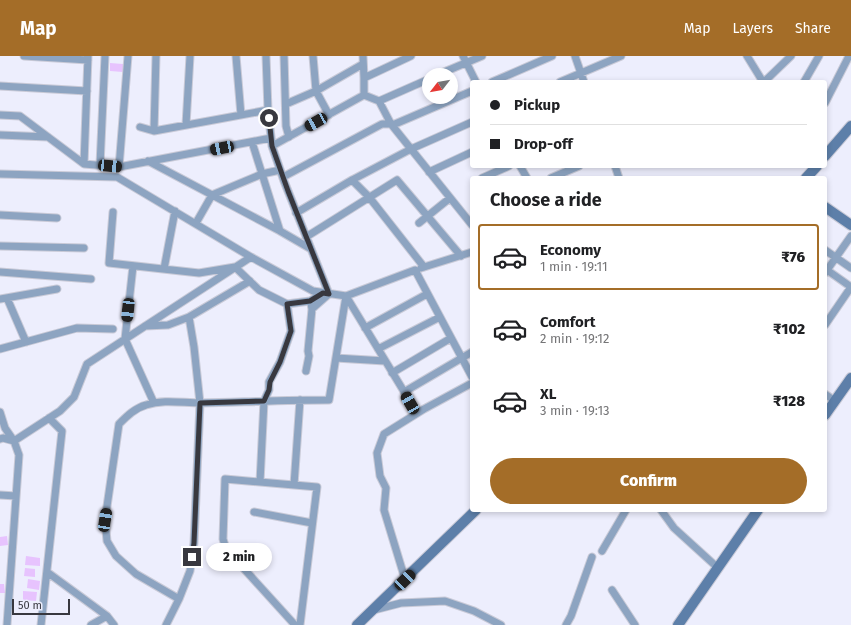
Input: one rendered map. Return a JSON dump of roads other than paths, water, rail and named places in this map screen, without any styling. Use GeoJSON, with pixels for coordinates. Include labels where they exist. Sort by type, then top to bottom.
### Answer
{"type":"FeatureCollection","features":[{"type":"Feature","properties":{"kind":"main road"},"geometry":{"type":"LineString","coordinates":[[827,154],[851,126]]}},
{"type":"Feature","properties":{"kind":"main road"},"geometry":{"type":"LineString","coordinates":[[808,176],[815,168]]}},
{"type":"Feature","properties":{"kind":"main road"},"geometry":{"type":"LineString","coordinates":[[827,208],[851,224]]}},
{"type":"Feature","properties":{"kind":"main road"},"geometry":{"type":"LineString","coordinates":[[827,412],[851,378]]}},
{"type":"Feature","properties":{"kind":"main road"},"geometry":{"type":"LineString","coordinates":[[357,625],[474,512]]}},
{"type":"Feature","properties":{"kind":"main road"},"geometry":{"type":"LineString","coordinates":[[678,625],[757,512]]}},
{"type":"Feature","properties":{"kind":"street"},"geometry":{"type":"LineString","coordinates":[[24,56],[88,58],[84,164]]}},
{"type":"Feature","properties":{"kind":"street"},"geometry":{"type":"LineString","coordinates":[[100,165],[105,56]]}},
{"type":"Feature","properties":{"kind":"street"},"geometry":{"type":"LineString","coordinates":[[119,166],[128,56]]}},
{"type":"Feature","properties":{"kind":"street"},"geometry":{"type":"LineString","coordinates":[[154,131],[156,56]]}},
{"type":"Feature","properties":{"kind":"street"},"geometry":{"type":"LineString","coordinates":[[186,125],[190,56]]}},
{"type":"Feature","properties":{"kind":"street"},"geometry":{"type":"LineString","coordinates":[[236,56],[241,115]]}},
{"type":"Feature","properties":{"kind":"street"},"geometry":{"type":"LineString","coordinates":[[266,56],[268,110],[272,146],[326,293]]}},
{"type":"Feature","properties":{"kind":"street"},"geometry":{"type":"LineString","coordinates":[[284,56],[286,126],[289,137]]}},
{"type":"Feature","properties":{"kind":"street"},"geometry":{"type":"LineString","coordinates":[[313,56],[316,91],[329,115]]}},
{"type":"Feature","properties":{"kind":"street"},"geometry":{"type":"LineString","coordinates":[[363,56],[364,95]]}},
{"type":"Feature","properties":{"kind":"street"},"geometry":{"type":"LineString","coordinates":[[364,78],[411,56]]}},
{"type":"Feature","properties":{"kind":"street"},"geometry":{"type":"LineString","coordinates":[[463,56],[475,80]]}},
{"type":"Feature","properties":{"kind":"street"},"geometry":{"type":"LineString","coordinates":[[454,68],[482,56]]}},
{"type":"Feature","properties":{"kind":"street"},"geometry":{"type":"LineString","coordinates":[[497,80],[552,56]]}},
{"type":"Feature","properties":{"kind":"street"},"geometry":{"type":"LineString","coordinates":[[575,56],[583,80]]}},
{"type":"Feature","properties":{"kind":"street"},"geometry":{"type":"LineString","coordinates":[[564,80],[621,56]]}},
{"type":"Feature","properties":{"kind":"street"},"geometry":{"type":"LineString","coordinates":[[747,56],[762,80]]}},
{"type":"Feature","properties":{"kind":"street"},"geometry":{"type":"LineString","coordinates":[[765,80],[791,56]]}},
{"type":"Feature","properties":{"kind":"street"},"geometry":{"type":"LineString","coordinates":[[805,80],[819,56]]}},
{"type":"Feature","properties":{"kind":"street"},"geometry":{"type":"LineString","coordinates":[[827,99],[849,56]]}},
{"type":"Feature","properties":{"kind":"street"},"geometry":{"type":"LineString","coordinates":[[286,104],[316,91],[363,64]]}},
{"type":"Feature","properties":{"kind":"street"},"geometry":{"type":"LineString","coordinates":[[379,101],[422,82]]}},
{"type":"Feature","properties":{"kind":"street"},"geometry":{"type":"LineString","coordinates":[[0,86],[87,92]]}},
{"type":"Feature","properties":{"kind":"street"},"geometry":{"type":"LineString","coordinates":[[196,223],[212,195],[262,174],[282,173],[382,124],[395,124],[470,92]]}},
{"type":"Feature","properties":{"kind":"street"},"geometry":{"type":"LineString","coordinates":[[364,95],[379,101],[391,124],[470,222]]}},
{"type":"Feature","properties":{"kind":"street"},"geometry":{"type":"LineString","coordinates":[[272,146],[364,95]]}},
{"type":"Feature","properties":{"kind":"street"},"geometry":{"type":"LineString","coordinates":[[140,127],[154,131],[268,110]]}},
{"type":"Feature","properties":{"kind":"street"},"geometry":{"type":"LineString","coordinates":[[0,115],[20,116],[84,164],[119,166],[271,138]]}},
{"type":"Feature","properties":{"kind":"street"},"geometry":{"type":"LineString","coordinates":[[296,213],[352,180],[411,149],[470,123]]}},
{"type":"Feature","properties":{"kind":"street"},"geometry":{"type":"LineString","coordinates":[[0,135],[48,137]]}},
{"type":"Feature","properties":{"kind":"street"},"geometry":{"type":"LineString","coordinates":[[252,142],[280,231]]}},
{"type":"Feature","properties":{"kind":"street"},"geometry":{"type":"LineString","coordinates":[[429,172],[470,153]]}},
{"type":"Feature","properties":{"kind":"street"},"geometry":{"type":"LineString","coordinates":[[148,161],[311,249]]}},
{"type":"Feature","properties":{"kind":"street"},"geometry":{"type":"LineString","coordinates":[[486,176],[504,168]]}},
{"type":"Feature","properties":{"kind":"street"},"geometry":{"type":"LineString","coordinates":[[556,176],[574,168]]}},
{"type":"Feature","properties":{"kind":"street"},"geometry":{"type":"LineString","coordinates":[[0,174],[117,177],[251,257],[313,291],[346,296],[415,270],[470,253]]}},
{"type":"Feature","properties":{"kind":"street"},"geometry":{"type":"LineString","coordinates":[[352,180],[369,197],[424,267]]}},
{"type":"Feature","properties":{"kind":"street"},"geometry":{"type":"LineString","coordinates":[[306,237],[397,180],[461,256]]}},
{"type":"Feature","properties":{"kind":"street"},"geometry":{"type":"LineString","coordinates":[[419,223],[450,198]]}},
{"type":"Feature","properties":{"kind":"street"},"geometry":{"type":"LineString","coordinates":[[164,269],[175,211]]}},
{"type":"Feature","properties":{"kind":"street"},"geometry":{"type":"LineString","coordinates":[[113,212],[109,263],[199,273],[235,267]]}},
{"type":"Feature","properties":{"kind":"street"},"geometry":{"type":"LineString","coordinates":[[464,215],[470,213]]}},
{"type":"Feature","properties":{"kind":"street"},"geometry":{"type":"LineString","coordinates":[[0,215],[57,218]]}},
{"type":"Feature","properties":{"kind":"street"},"geometry":{"type":"LineString","coordinates":[[827,271],[851,236]]}},
{"type":"Feature","properties":{"kind":"street"},"geometry":{"type":"LineString","coordinates":[[0,246],[84,248]]}},
{"type":"Feature","properties":{"kind":"street"},"geometry":{"type":"LineString","coordinates":[[827,251],[851,268]]}},
{"type":"Feature","properties":{"kind":"street"},"geometry":{"type":"LineString","coordinates":[[0,438],[14,441],[60,411],[74,397],[87,364],[251,257]]}},
{"type":"Feature","properties":{"kind":"street"},"geometry":{"type":"LineString","coordinates":[[133,266],[125,339],[154,403]]}},
{"type":"Feature","properties":{"kind":"street"},"geometry":{"type":"LineString","coordinates":[[235,267],[259,290],[287,304],[310,301],[326,293]]}},
{"type":"Feature","properties":{"kind":"street"},"geometry":{"type":"LineString","coordinates":[[415,270],[470,373]]}},
{"type":"Feature","properties":{"kind":"street"},"geometry":{"type":"LineString","coordinates":[[0,272],[91,279]]}},
{"type":"Feature","properties":{"kind":"street"},"geometry":{"type":"LineString","coordinates":[[827,273],[851,287],[827,322]]}},
{"type":"Feature","properties":{"kind":"street"},"geometry":{"type":"LineString","coordinates":[[145,326],[168,325],[189,317],[250,281]]}},
{"type":"Feature","properties":{"kind":"street"},"geometry":{"type":"LineString","coordinates":[[26,342],[4,298],[57,289]]}},
{"type":"Feature","properties":{"kind":"street"},"geometry":{"type":"LineString","coordinates":[[312,309],[326,293]]}},
{"type":"Feature","properties":{"kind":"street"},"geometry":{"type":"LineString","coordinates":[[365,328],[427,294]]}},
{"type":"Feature","properties":{"kind":"street"},"geometry":{"type":"LineString","coordinates":[[346,296],[416,413]]}},
{"type":"Feature","properties":{"kind":"street"},"geometry":{"type":"LineString","coordinates":[[179,599],[136,574],[116,556],[107,541],[105,520],[119,424],[128,414],[145,405],[165,401],[200,403],[330,400],[346,296]]}},
{"type":"Feature","properties":{"kind":"street"},"geometry":{"type":"LineString","coordinates":[[306,371],[309,356],[308,351],[312,309],[310,301]]}},
{"type":"Feature","properties":{"kind":"street"},"geometry":{"type":"LineString","coordinates":[[260,482],[264,401],[269,390],[270,382],[280,362],[291,331],[287,304]]}},
{"type":"Feature","properties":{"kind":"street"},"geometry":{"type":"LineString","coordinates":[[166,625],[179,599],[190,571],[194,543],[200,403],[189,317]]}},
{"type":"Feature","properties":{"kind":"street"},"geometry":{"type":"LineString","coordinates":[[378,349],[440,317]]}},
{"type":"Feature","properties":{"kind":"street"},"geometry":{"type":"LineString","coordinates":[[0,349],[77,328],[113,329]]}},
{"type":"Feature","properties":{"kind":"street"},"geometry":{"type":"LineString","coordinates":[[392,373],[451,338]]}},
{"type":"Feature","properties":{"kind":"street"},"geometry":{"type":"LineString","coordinates":[[404,392],[470,353]]}},
{"type":"Feature","properties":{"kind":"street"},"geometry":{"type":"LineString","coordinates":[[336,358],[386,362]]}},
{"type":"Feature","properties":{"kind":"street"},"geometry":{"type":"LineString","coordinates":[[405,580],[384,510],[386,488],[380,476],[377,453],[384,434],[416,413],[470,383]]}},
{"type":"Feature","properties":{"kind":"street"},"geometry":{"type":"LineString","coordinates":[[827,395],[835,401]]}},
{"type":"Feature","properties":{"kind":"street"},"geometry":{"type":"LineString","coordinates":[[294,485],[300,400]]}},
{"type":"Feature","properties":{"kind":"street"},"geometry":{"type":"LineString","coordinates":[[0,412],[5,428],[14,441],[19,455],[7,625]]}},
{"type":"Feature","properties":{"kind":"street"},"geometry":{"type":"LineString","coordinates":[[41,625],[62,432],[49,418]]}},
{"type":"Feature","properties":{"kind":"street"},"geometry":{"type":"LineString","coordinates":[[295,625],[226,549],[223,538],[225,480],[318,487],[312,523],[300,625]]}},
{"type":"Feature","properties":{"kind":"street"},"geometry":{"type":"LineString","coordinates":[[0,495],[16,496]]}},
{"type":"Feature","properties":{"kind":"street"},"geometry":{"type":"LineString","coordinates":[[254,512],[312,523]]}},
{"type":"Feature","properties":{"kind":"street"},"geometry":{"type":"LineString","coordinates":[[602,551],[625,512]]}},
{"type":"Feature","properties":{"kind":"street"},"geometry":{"type":"LineString","coordinates":[[663,512],[674,528],[718,568]]}},
{"type":"Feature","properties":{"kind":"street"},"geometry":{"type":"LineString","coordinates":[[566,625],[571,616],[592,556]]}},
{"type":"Feature","properties":{"kind":"street"},"geometry":{"type":"LineString","coordinates":[[47,572],[107,616],[114,625]]}},
{"type":"Feature","properties":{"kind":"street"},"geometry":{"type":"LineString","coordinates":[[612,590],[636,625]]}},
{"type":"Feature","properties":{"kind":"street"},"geometry":{"type":"LineString","coordinates":[[372,611],[401,602],[445,601],[474,611],[498,624]]}},
{"type":"Feature","properties":{"kind":"street"},"geometry":{"type":"LineString","coordinates":[[91,625],[107,616]]}}]}
